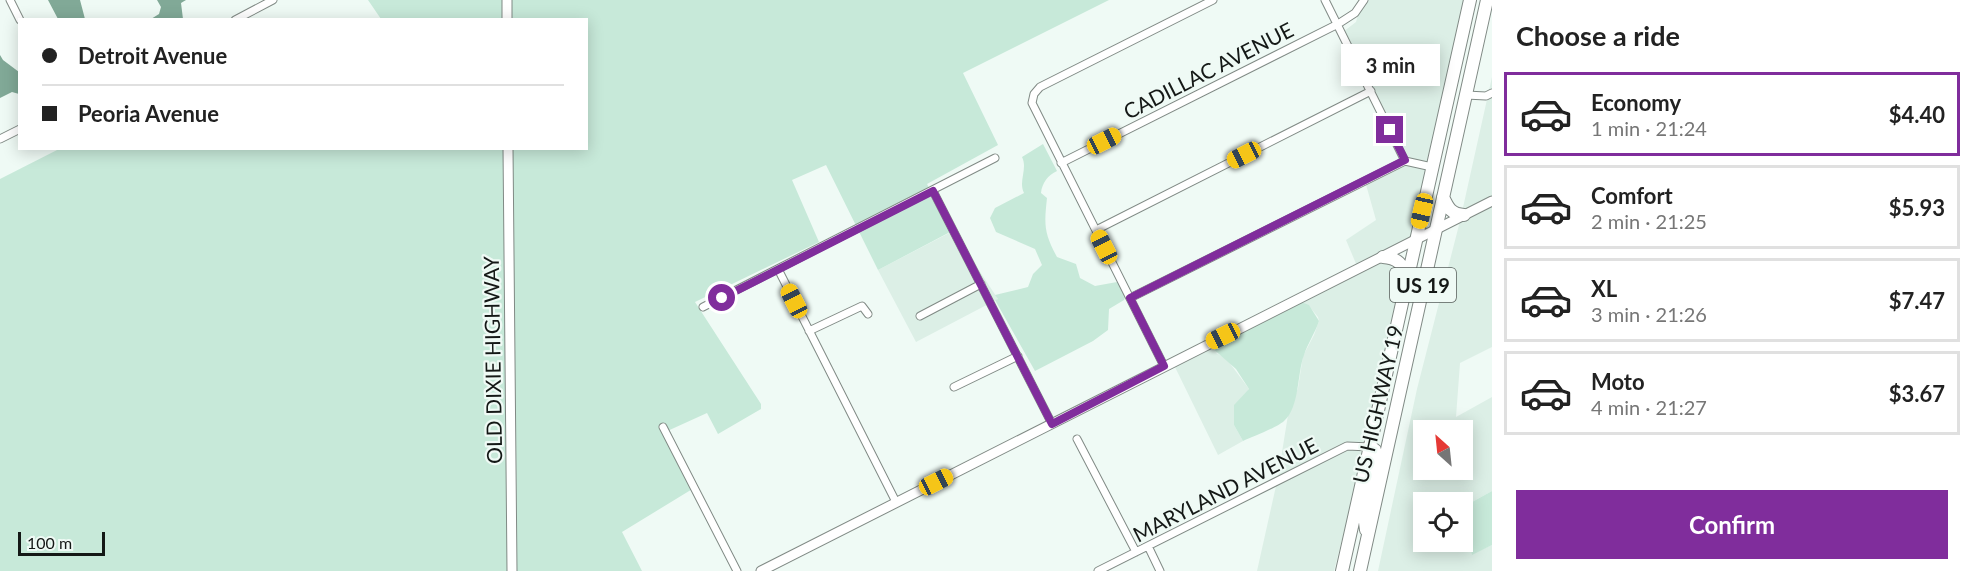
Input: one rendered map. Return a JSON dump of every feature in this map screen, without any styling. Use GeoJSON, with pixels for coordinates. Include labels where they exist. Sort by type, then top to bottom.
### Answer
{"type":"FeatureCollection","features":[{"type":"Feature","properties":{"kind":"highway","name":"US HIGHWAY 19"},"geometry":{"type":"LineString","coordinates":[[1343,571],[1470,0]]}},
{"type":"Feature","properties":{"kind":"highway","name":"US HIGHWAY 19"},"geometry":{"type":"LineString","coordinates":[[1360,571],[1487,0]]}},
{"type":"Feature","properties":{"kind":"highway"},"geometry":{"type":"LineString","coordinates":[[1443,197],[1451,212],[1464,215]]}},
{"type":"Feature","properties":{"kind":"highway"},"geometry":{"type":"LineString","coordinates":[[1383,257],[1394,258],[1400,262],[1407,279]]}},
{"type":"Feature","properties":{"kind":"highway"},"geometry":{"type":"LineString","coordinates":[[1387,448],[1381,434],[1393,380],[1388,364]]}},
{"type":"Feature","properties":{"kind":"highway"},"geometry":{"type":"LineString","coordinates":[[1367,540],[1364,514],[1376,457],[1374,450],[1370,447]]}},
{"type":"Feature","properties":{"kind":"street"},"geometry":{"type":"LineString","coordinates":[[10,0],[19,18]]}},
{"type":"Feature","properties":{"kind":"street"},"geometry":{"type":"LineString","coordinates":[[239,18],[273,0]]}},
{"type":"Feature","properties":{"kind":"street"},"geometry":{"type":"LineString","coordinates":[[507,0],[507,18]]}},
{"type":"Feature","properties":{"kind":"street"},"geometry":{"type":"LineString","coordinates":[[1164,366],[1032,103],[1034,94],[1040,87],[1213,0]]}},
{"type":"Feature","properties":{"kind":"street"},"geometry":{"type":"LineString","coordinates":[[1325,0],[1405,160]]}},
{"type":"Feature","properties":{"kind":"street","name":"CADILLAC AVENUE"},"geometry":{"type":"LineString","coordinates":[[1061,163],[1338,24],[1355,13],[1364,0]]}},
{"type":"Feature","properties":{"kind":"street"},"geometry":{"type":"LineString","coordinates":[[1096,230],[1371,91]]}},
{"type":"Feature","properties":{"kind":"street"},"geometry":{"type":"LineString","coordinates":[[1466,95],[1486,96],[1492,93]]}},
{"type":"Feature","properties":{"kind":"street"},"geometry":{"type":"LineString","coordinates":[[0,139],[18,130]]}},
{"type":"Feature","properties":{"kind":"street","name":"OLD DIXIE HIGHWAY"},"geometry":{"type":"LineString","coordinates":[[507,150],[512,571]]}},
{"type":"Feature","properties":{"kind":"street"},"geometry":{"type":"LineString","coordinates":[[703,307],[995,158]]}},
{"type":"Feature","properties":{"kind":"street"},"geometry":{"type":"LineString","coordinates":[[1130,298],[1405,160],[1432,167]]}},
{"type":"Feature","properties":{"kind":"street"},"geometry":{"type":"LineString","coordinates":[[933,191],[1052,424]]}},
{"type":"Feature","properties":{"kind":"street"},"geometry":{"type":"LineString","coordinates":[[761,571],[1492,201]]}},
{"type":"Feature","properties":{"kind":"street"},"geometry":{"type":"LineString","coordinates":[[778,269],[896,502]]}},
{"type":"Feature","properties":{"kind":"street"},"geometry":{"type":"LineString","coordinates":[[920,316],[981,284]]}},
{"type":"Feature","properties":{"kind":"street"},"geometry":{"type":"LineString","coordinates":[[809,331],[862,306],[868,314]]}},
{"type":"Feature","properties":{"kind":"street"},"geometry":{"type":"LineString","coordinates":[[954,387],[1018,356]]}},
{"type":"Feature","properties":{"kind":"street"},"geometry":{"type":"LineString","coordinates":[[663,427],[737,571]]}},
{"type":"Feature","properties":{"kind":"street"},"geometry":{"type":"LineString","coordinates":[[1077,439],[1136,552]]}},
{"type":"Feature","properties":{"kind":"street","name":"MARYLAND AVENUE"},"geometry":{"type":"LineString","coordinates":[[1098,571],[1347,446],[1370,447]]}},
{"type":"Feature","properties":{"kind":"street"},"geometry":{"type":"LineString","coordinates":[[1148,546],[1160,571]]}},
{"type":"Feature","properties":{"kind":"shaded area"},"geometry":{"type":"Polygon","coordinates":[[[48,0],[80,0],[85,18],[57,18],[48,0]]]}},
{"type":"Feature","properties":{"kind":"shaded area"},"geometry":{"type":"Polygon","coordinates":[[[157,0],[186,0],[181,3],[183,18],[153,18],[159,14],[161,7],[157,0]]]}},
{"type":"Feature","properties":{"kind":"shaded area"},"geometry":{"type":"Polygon","coordinates":[[[368,0],[504,0],[504,18],[380,18],[368,0]]]}},
{"type":"Feature","properties":{"kind":"shaded area"},"geometry":{"type":"Polygon","coordinates":[[[510,0],[1109,0],[963,73],[998,145],[927,184],[952,231],[878,270],[826,165],[792,180],[819,242],[695,302],[761,404],[761,409],[718,434],[707,413],[663,433],[694,488],[622,532],[642,571],[517,571],[516,429],[513,429],[511,150],[588,150],[588,18],[510,18],[510,0]]]}},
{"type":"Feature","properties":{"kind":"shaded area"},"geometry":{"type":"Polygon","coordinates":[[[1362,0],[1466,0],[1413,239],[1357,266],[1346,240],[1376,220],[1365,181],[1408,161],[1343,32],[1356,22],[1362,0]]]}},
{"type":"Feature","properties":{"kind":"shaded area"},"geometry":{"type":"Polygon","coordinates":[[[0,55],[18,71],[18,94],[12,92],[0,98],[0,55]]]}},
{"type":"Feature","properties":{"kind":"shaded area"},"geometry":{"type":"Polygon","coordinates":[[[1492,77],[1492,197],[1462,212],[1492,77]]]}},
{"type":"Feature","properties":{"kind":"shaded area"},"geometry":{"type":"Polygon","coordinates":[[[1043,144],[1057,171],[1046,180],[1041,193],[1047,198],[1046,229],[1057,257],[1076,264],[1080,278],[1095,286],[1117,282],[1128,290],[1124,300],[1109,309],[1108,330],[1093,341],[1035,371],[995,300],[998,299],[995,295],[1028,287],[1033,274],[1042,265],[1035,249],[996,232],[990,218],[995,208],[1024,193],[1022,157],[1043,144]]]}},
{"type":"Feature","properties":{"kind":"shaded area"},"geometry":{"type":"Polygon","coordinates":[[[57,150],[505,150],[508,571],[0,571],[0,179],[57,150]]]}},
{"type":"Feature","properties":{"kind":"shaded area"},"geometry":{"type":"Polygon","coordinates":[[[1492,205],[1492,347],[1460,363],[1456,417],[1492,397],[1492,491],[1473,501],[1473,492],[1413,492],[1413,552],[1471,552],[1472,554],[1492,545],[1492,571],[1378,571],[1417,389],[1460,221],[1492,205]]]}},
{"type":"Feature","properties":{"kind":"shaded area"},"geometry":{"type":"Polygon","coordinates":[[[953,231],[998,299],[916,342],[878,270],[953,231]]]}},
{"type":"Feature","properties":{"kind":"shaded area"},"geometry":{"type":"Polygon","coordinates":[[[1384,261],[1393,261],[1404,278],[1372,420],[1334,571],[1257,571],[1278,477],[1288,415],[1298,388],[1303,356],[1314,335],[1319,321],[1318,317],[1309,306],[1216,353],[1226,358],[1249,389],[1234,425],[1243,441],[1218,455],[1174,365],[1384,261]]]}},
{"type":"Feature","properties":{"kind":"shaded area"},"geometry":{"type":"Polygon","coordinates":[[[1301,302],[1309,305],[1319,321],[1304,355],[1293,407],[1284,421],[1243,441],[1234,425],[1234,405],[1249,389],[1236,369],[1211,347],[1301,302]]]}},
{"type":"Feature","properties":{"kind":"shaded area"},"geometry":{"type":"Polygon","coordinates":[[[1492,491],[1492,545],[1472,555],[1473,552],[1473,501],[1492,491]]]}},
{"type":"Feature","properties":{"kind":"route"},"geometry":{"type":"LineString","coordinates":[[722,298],[933,191],[1052,424],[1164,366],[1130,298],[1405,160],[1390,130]]}}]}
